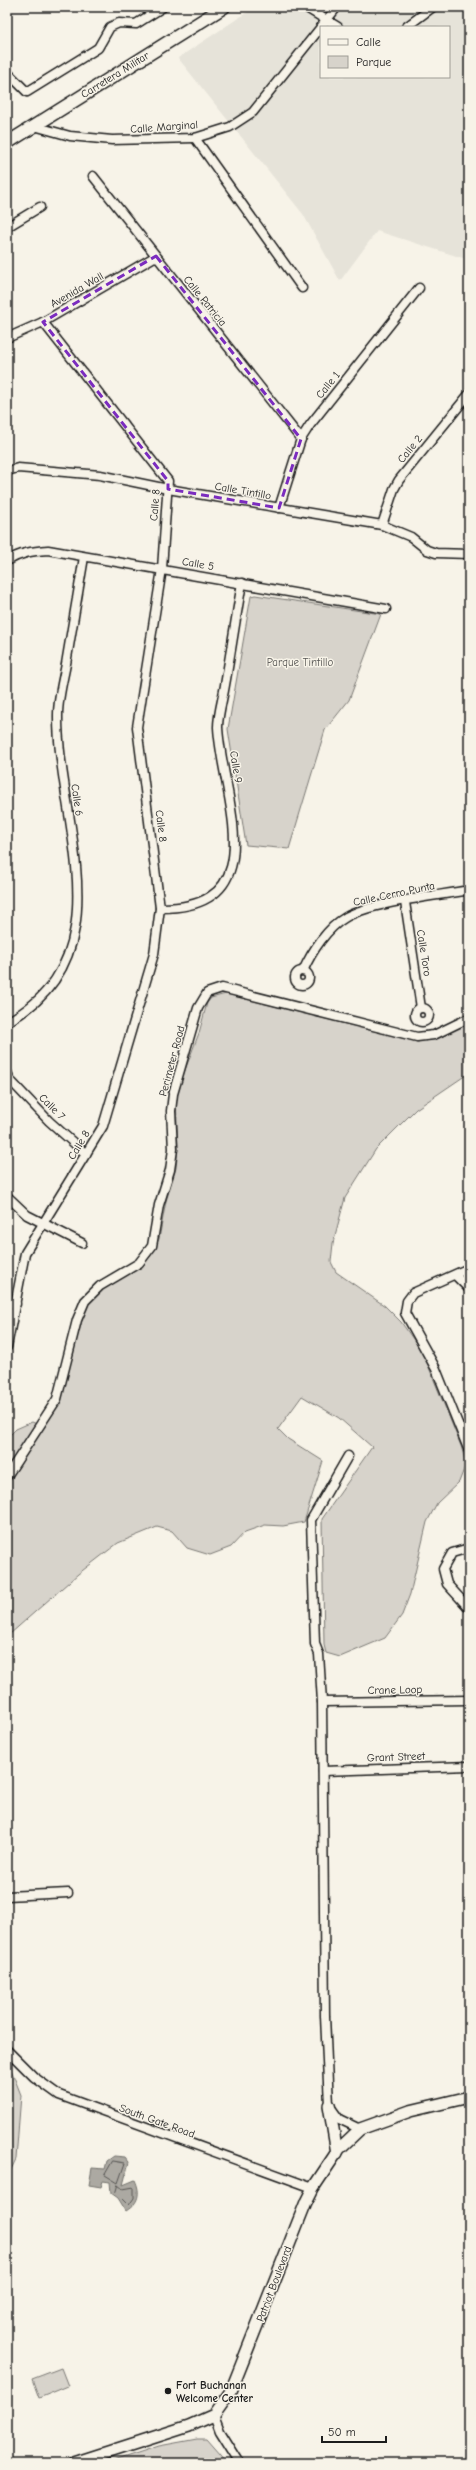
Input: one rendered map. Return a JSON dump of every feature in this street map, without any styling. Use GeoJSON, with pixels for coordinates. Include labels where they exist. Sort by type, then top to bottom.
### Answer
{"type":"FeatureCollection","features":[{"type":"Feature","properties":{"kind":"main road","name":"Carretera Militar"},"geometry":{"type":"LineString","coordinates":[[7,143],[213,11],[224,7]]}},
{"type":"Feature","properties":{"kind":"street"},"geometry":{"type":"LineString","coordinates":[[7,72],[27,92],[98,48],[110,28],[119,23],[136,24],[163,7]]}},
{"type":"Feature","properties":{"kind":"street"},"geometry":{"type":"LineString","coordinates":[[305,7],[336,26]]}},
{"type":"Feature","properties":{"kind":"street","name":"Calle Marginal"},"geometry":{"type":"LineString","coordinates":[[322,26],[337,7]]}},
{"type":"Feature","properties":{"kind":"street"},"geometry":{"type":"LineString","coordinates":[[407,26],[433,7]]}},
{"type":"Feature","properties":{"kind":"street","name":"Calle Marginal"},"geometry":{"type":"LineString","coordinates":[[34,126],[70,136],[112,140],[195,138],[230,127],[253,112],[320,28]]}},
{"type":"Feature","properties":{"kind":"street"},"geometry":{"type":"LineString","coordinates":[[195,138],[302,288]]}},
{"type":"Feature","properties":{"kind":"street","name":"Calle Patricia"},"geometry":{"type":"LineString","coordinates":[[93,176],[302,439]]}},
{"type":"Feature","properties":{"kind":"street"},"geometry":{"type":"LineString","coordinates":[[7,227],[40,206]]}},
{"type":"Feature","properties":{"kind":"street","name":"Avenida Wall"},"geometry":{"type":"LineString","coordinates":[[7,338],[43,322],[156,256]]}},
{"type":"Feature","properties":{"kind":"street","name":"Calle 1"},"geometry":{"type":"LineString","coordinates":[[279,508],[302,439],[310,425],[419,288]]}},
{"type":"Feature","properties":{"kind":"street","name":"Calle 8"},"geometry":{"type":"LineString","coordinates":[[7,1347],[25,1253],[42,1223],[103,1126],[154,954],[160,908],[137,727],[162,569],[168,481],[43,322]]}},
{"type":"Feature","properties":{"kind":"street","name":"Calle 2"},"geometry":{"type":"LineString","coordinates":[[382,526],[394,489],[399,480],[469,394]]}},
{"type":"Feature","properties":{"kind":"street","name":"Calle Tintillo"},"geometry":{"type":"LineString","coordinates":[[7,471],[18,468],[92,474],[168,489],[382,526],[411,537],[427,550],[436,553],[469,554]]}},
{"type":"Feature","properties":{"kind":"street","name":"Calle 5"},"geometry":{"type":"LineString","coordinates":[[7,561],[18,555],[32,551],[48,550],[386,609]]}},
{"type":"Feature","properties":{"kind":"street","name":"Calle 6"},"geometry":{"type":"LineString","coordinates":[[7,1022],[24,1012],[36,1001],[58,975],[73,942],[78,921],[78,890],[58,745],[58,712],[84,557]]}},
{"type":"Feature","properties":{"kind":"street","name":"Calle 9"},"geometry":{"type":"LineString","coordinates":[[160,908],[185,907],[206,898],[225,880],[234,861],[235,835],[218,726],[242,583]]}},
{"type":"Feature","properties":{"kind":"street","name":"Calle Cerro Punta"},"geometry":{"type":"LineString","coordinates":[[303,971],[323,937],[346,917],[369,908],[469,890]]}},
{"type":"Feature","properties":{"kind":"street","name":"Calle Toro"},"geometry":{"type":"LineString","coordinates":[[405,902],[422,1008]]}},
{"type":"Feature","properties":{"kind":"street","name":"Perimeter Road"},"geometry":{"type":"LineString","coordinates":[[7,1476],[57,1399],[77,1320],[85,1301],[100,1286],[139,1263],[152,1246],[159,1205],[170,1170],[173,1149],[171,1111],[173,1094],[198,1008],[207,993],[222,988],[417,1037],[434,1035],[469,1018]]}},
{"type":"Feature","properties":{"kind":"street","name":"Calle 7"},"geometry":{"type":"LineString","coordinates":[[7,1072],[10,1080],[49,1121],[86,1154]]}},
{"type":"Feature","properties":{"kind":"street"},"geometry":{"type":"LineString","coordinates":[[7,1196],[27,1215],[82,1243]]}},
{"type":"Feature","properties":{"kind":"street"},"geometry":{"type":"LineString","coordinates":[[469,1268],[413,1293],[407,1301],[405,1313],[436,1369],[469,1451]]}},
{"type":"Feature","properties":{"kind":"street"},"geometry":{"type":"LineString","coordinates":[[455,1275],[469,1289]]}},
{"type":"Feature","properties":{"kind":"street"},"geometry":{"type":"LineString","coordinates":[[7,1302],[16,1304]]}},
{"type":"Feature","properties":{"kind":"street"},"geometry":{"type":"LineString","coordinates":[[336,2154],[329,2105],[325,2016],[324,1771],[319,1654],[315,1644],[311,1520],[348,1456]]}},
{"type":"Feature","properties":{"kind":"street"},"geometry":{"type":"LineString","coordinates":[[469,1547],[457,1550],[448,1557],[444,1575],[447,1584],[469,1608]]}},
{"type":"Feature","properties":{"kind":"street","name":"Crane Loop"},"geometry":{"type":"LineString","coordinates":[[322,1702],[469,1700]]}},
{"type":"Feature","properties":{"kind":"street","name":"Grant Street"},"geometry":{"type":"LineString","coordinates":[[324,1771],[469,1766]]}},
{"type":"Feature","properties":{"kind":"street"},"geometry":{"type":"LineString","coordinates":[[7,1896],[68,1893]]}},
{"type":"Feature","properties":{"kind":"street","name":"South Gate Road"},"geometry":{"type":"LineString","coordinates":[[7,2050],[34,2077],[59,2095],[312,2188]]}},
{"type":"Feature","properties":{"kind":"street","name":"Patriot Boulevard"},"geometry":{"type":"LineString","coordinates":[[214,2416],[224,2404],[231,2391],[312,2188],[336,2154],[360,2129],[410,2111],[469,2097]]}},
{"type":"Feature","properties":{"kind":"street"},"geometry":{"type":"LineString","coordinates":[[329,2105],[339,2119],[360,2129]]}},
{"type":"Feature","properties":{"kind":"street"},"geometry":{"type":"LineString","coordinates":[[74,2463],[189,2426],[214,2416],[220,2431],[240,2463]]}},
{"type":"Feature","properties":{"kind":"highlighted area"},"geometry":{"type":"Polygon","coordinates":[[[156,256],[301,439],[279,508],[168,489],[168,481],[43,322],[156,256]]]}},
{"type":"Feature","properties":{"kind":"shaded area"},"geometry":{"type":"Polygon","coordinates":[[[255,7],[469,7],[469,260],[377,231],[340,281],[303,214],[178,58],[255,7]]]}},
{"type":"Feature","properties":{"kind":"green space","name":"Parque Tintillo"},"geometry":{"type":"Polygon","coordinates":[[[255,595],[381,614],[349,700],[325,730],[289,849],[246,845],[228,729],[251,596],[255,595]]]}},
{"type":"Feature","properties":{"kind":"green space"},"geometry":{"type":"Polygon","coordinates":[[[226,994],[418,1042],[469,1024],[469,1073],[416,1109],[376,1149],[345,1198],[333,1243],[331,1262],[336,1272],[385,1306],[401,1322],[423,1353],[461,1446],[466,1464],[459,1482],[437,1503],[427,1522],[410,1594],[402,1615],[385,1638],[340,1657],[326,1653],[324,1645],[322,1519],[372,1447],[339,1418],[302,1396],[278,1429],[288,1439],[323,1461],[304,1522],[283,1526],[265,1525],[245,1532],[231,1547],[210,1555],[187,1548],[172,1531],[157,1527],[118,1543],[78,1574],[10,1634],[7,1644],[7,1438],[16,1429],[32,1422],[44,1427],[60,1402],[87,1301],[150,1257],[159,1239],[166,1201],[176,1168],[178,1148],[176,1097],[199,1033],[207,1003],[211,998],[226,994]]]}},
{"type":"Feature","properties":{"kind":"green space"},"geometry":{"type":"Polygon","coordinates":[[[7,2059],[21,2095],[16,2159],[7,2178],[7,2059]]]}},
{"type":"Feature","properties":{"kind":"green space"},"geometry":{"type":"Polygon","coordinates":[[[61,2368],[68,2386],[39,2398],[32,2379],[61,2368]]]}},
{"type":"Feature","properties":{"kind":"green space"},"geometry":{"type":"Polygon","coordinates":[[[197,2439],[207,2439],[228,2463],[107,2463],[159,2446],[197,2439]]]}},
{"type":"Feature","properties":{"kind":"water"},"geometry":{"type":"Polygon","coordinates":[[[114,2156],[125,2157],[129,2162],[123,2185],[135,2180],[138,2189],[138,2197],[134,2205],[126,2211],[118,2198],[111,2193],[110,2182],[103,2181],[101,2187],[89,2185],[92,2168],[105,2169],[107,2161],[114,2156]]]}},
{"type":"Feature","properties":{"kind":"place","name":"Fort Buchanan Welcome Center"},"geometry":{"type":"Point","coordinates":[168,2391]}}]}
